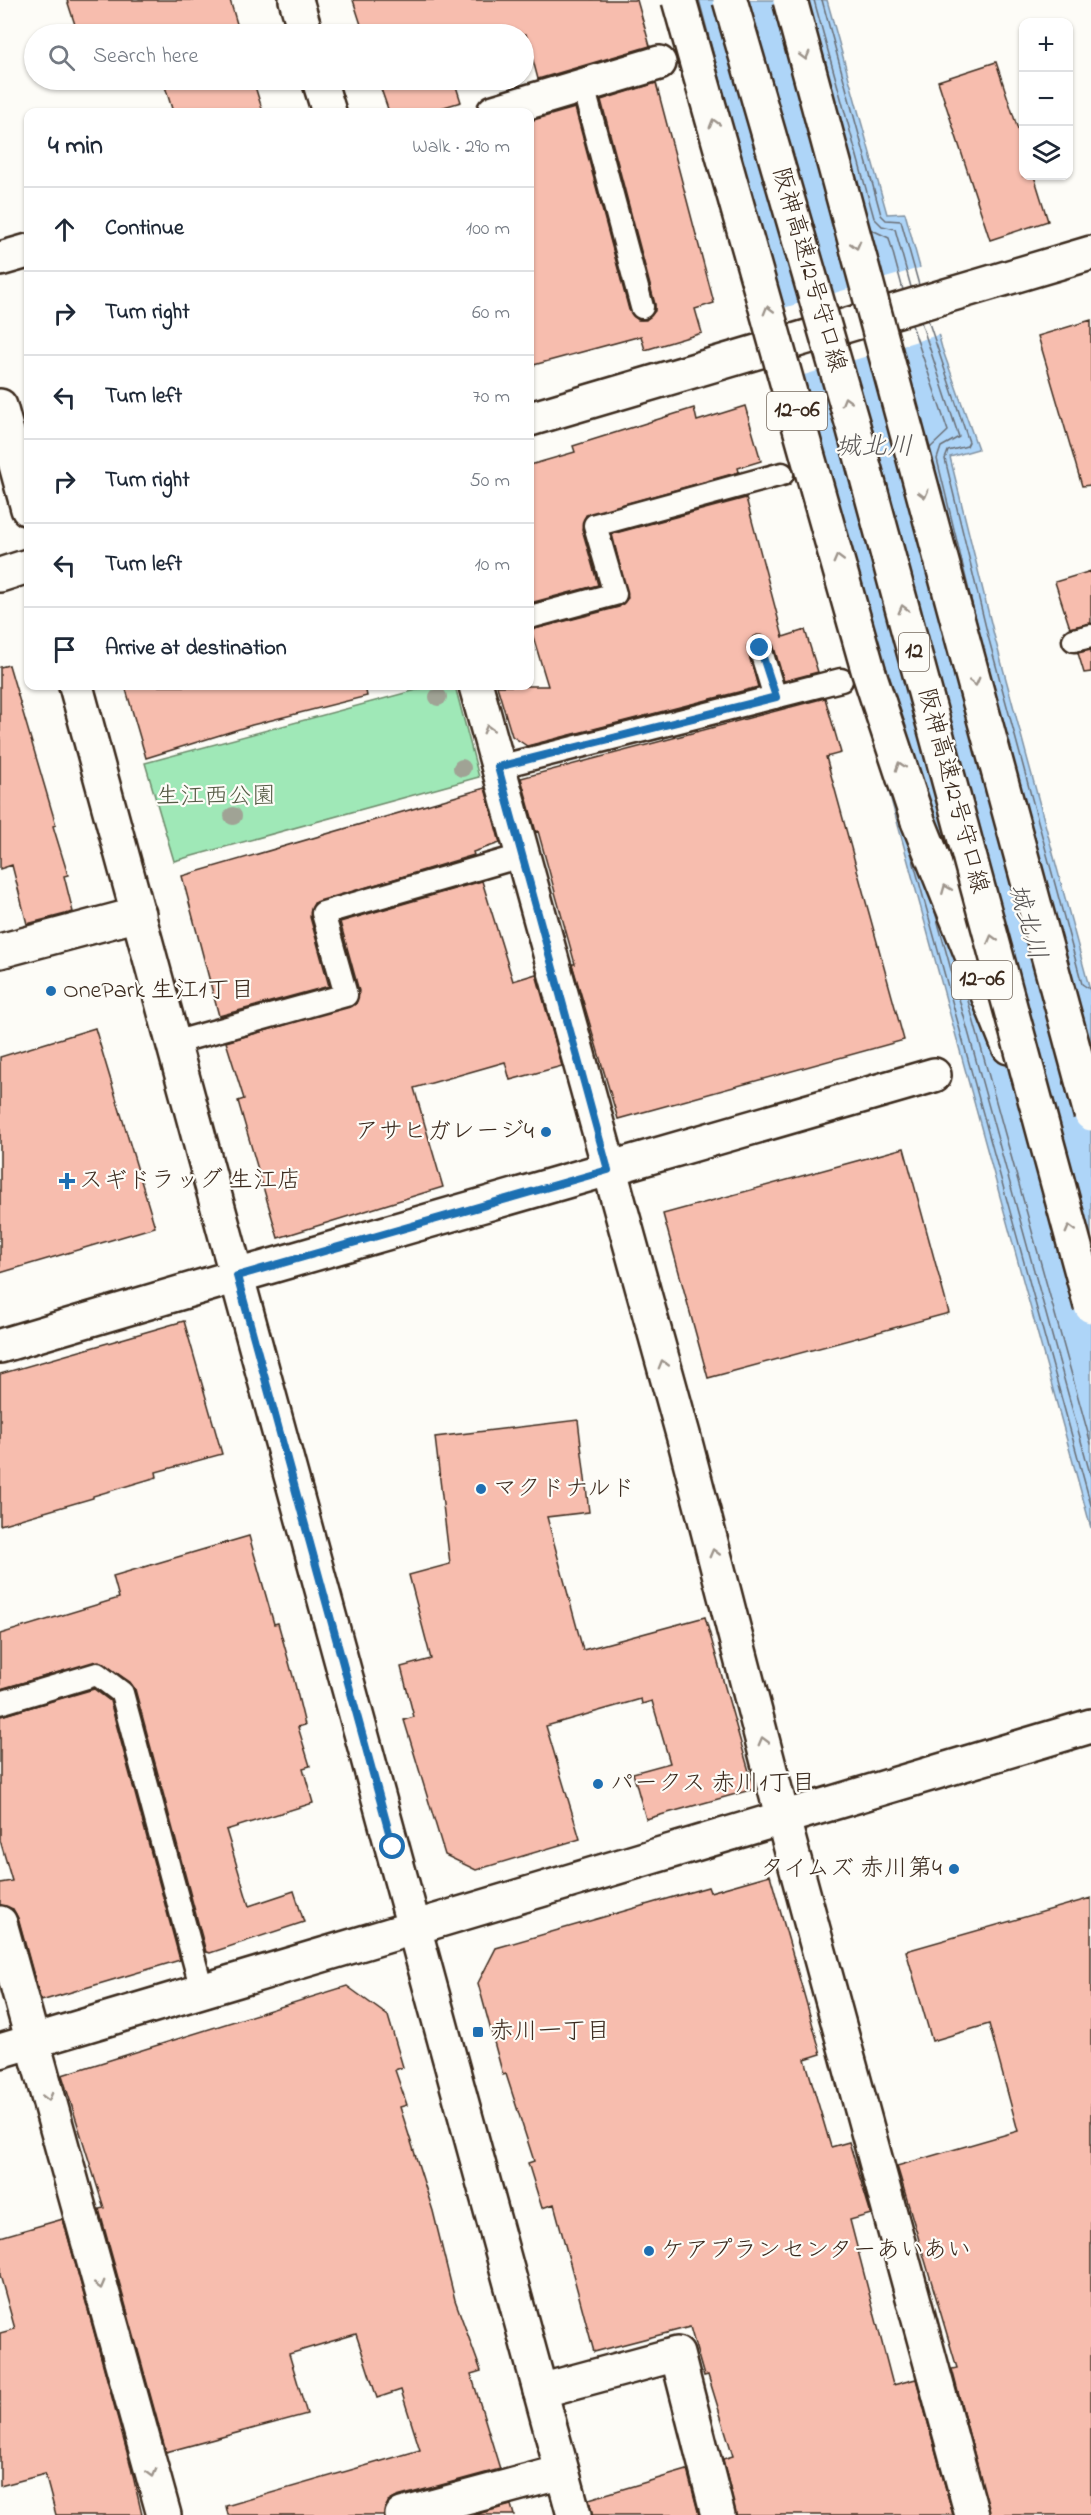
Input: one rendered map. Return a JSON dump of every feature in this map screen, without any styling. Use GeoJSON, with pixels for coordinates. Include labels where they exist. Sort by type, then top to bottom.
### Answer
{"type":"FeatureCollection","features":[{"type":"Feature","properties":{"kind":"main road"},"geometry":{"type":"LineString","coordinates":[[296,0],[303,24]]}},
{"type":"Feature","properties":{"kind":"main road","name":"12-06"},"geometry":{"type":"LineString","coordinates":[[679,0],[869,673],[918,821],[1046,1138]]}},
{"type":"Feature","properties":{"kind":"main road","name":"阪神高速12号守口線"},"geometry":{"type":"LineString","coordinates":[[730,0],[853,426],[1091,1306]]}},
{"type":"Feature","properties":{"kind":"main road","name":"阪神高速12号守口線"},"geometry":{"type":"LineString","coordinates":[[790,0],[1091,1114]]}},
{"type":"Feature","properties":{"kind":"main road"},"geometry":{"type":"LineString","coordinates":[[508,108],[660,63]]}},
{"type":"Feature","properties":{"kind":"main road"},"geometry":{"type":"LineString","coordinates":[[322,90],[328,108]]}},
{"type":"Feature","properties":{"kind":"main road"},"geometry":{"type":"LineString","coordinates":[[0,259],[24,252]]}},
{"type":"Feature","properties":{"kind":"main road"},"geometry":{"type":"LineString","coordinates":[[534,418],[1091,253]]}},
{"type":"Feature","properties":{"kind":"main road"},"geometry":{"type":"LineString","coordinates":[[0,406],[24,494]]}},
{"type":"Feature","properties":{"kind":"main road"},"geometry":{"type":"LineString","coordinates":[[0,575],[24,567]]}},
{"type":"Feature","properties":{"kind":"main road"},"geometry":{"type":"LineString","coordinates":[[77,690],[574,2515]]}},
{"type":"Feature","properties":{"kind":"main road"},"geometry":{"type":"LineString","coordinates":[[477,690],[521,856],[684,1438],[783,1818],[972,2515]]}},
{"type":"Feature","properties":{"kind":"main road"},"geometry":{"type":"LineString","coordinates":[[0,951],[139,914]]}},
{"type":"Feature","properties":{"kind":"main road"},"geometry":{"type":"LineString","coordinates":[[0,1346],[934,1075]]}},
{"type":"Feature","properties":{"kind":"main road"},"geometry":{"type":"LineString","coordinates":[[0,2051],[1091,1726]]}},
{"type":"Feature","properties":{"kind":"main road"},"geometry":{"type":"LineString","coordinates":[[0,1923],[164,2515]]}},
{"type":"Feature","properties":{"kind":"main road"},"geometry":{"type":"LineString","coordinates":[[540,2391],[677,2354],[718,2515]]}},
{"type":"Feature","properties":{"kind":"main road"},"geometry":{"type":"LineString","coordinates":[[402,2515],[562,2472]]}},
{"type":"Feature","properties":{"kind":"lane"},"geometry":{"type":"LineString","coordinates":[[583,86],[642,307]]}},
{"type":"Feature","properties":{"kind":"lane"},"geometry":{"type":"LineString","coordinates":[[534,616],[615,594],[595,525],[782,474]]}},
{"type":"Feature","properties":{"kind":"lane"},"geometry":{"type":"LineString","coordinates":[[760,648],[776,697]]}},
{"type":"Feature","properties":{"kind":"lane"},"geometry":{"type":"LineString","coordinates":[[498,767],[841,680]]}},
{"type":"Feature","properties":{"kind":"lane"},"geometry":{"type":"LineString","coordinates":[[173,1042],[346,995],[323,913],[521,856]]}},
{"type":"Feature","properties":{"kind":"lane"},"geometry":{"type":"LineString","coordinates":[[0,1703],[97,1674],[122,1693],[201,1990]]}},
{"type":"Feature","properties":{"kind":"green space","name":"生江西公園"},"geometry":{"type":"Polygon","coordinates":[[[416,690],[456,690],[479,777],[174,861],[145,763],[416,690]]]}},
{"type":"Feature","properties":{"kind":"water","name":"城北川"},"geometry":{"type":"Polygon","coordinates":[[[676,0],[827,0],[887,214],[905,213],[942,348],[978,449],[950,457],[994,635],[1091,994],[1091,1528],[780,395],[676,0]]]}},
{"type":"Feature","properties":{"kind":"pier"},"geometry":{"type":"Polygon","coordinates":[[[923,267],[941,334],[774,384],[756,316],[923,267]]]}},
{"type":"Feature","properties":{"kind":"building"},"geometry":{"type":"Polygon","coordinates":[[[67,0],[230,0],[237,24],[75,24],[67,0]]]}},
{"type":"Feature","properties":{"kind":"building"},"geometry":{"type":"Polygon","coordinates":[[[353,0],[637,0],[650,46],[538,79],[534,64],[534,24],[361,24],[353,0]]]}},
{"type":"Feature","properties":{"kind":"building"},"geometry":{"type":"Polygon","coordinates":[[[996,62],[1019,133],[1019,180],[1035,180],[1048,221],[990,240],[938,81],[996,62]]]}},
{"type":"Feature","properties":{"kind":"building"},"geometry":{"type":"Polygon","coordinates":[[[656,83],[714,303],[695,309],[702,333],[645,350],[641,336],[534,365],[534,120],[575,108],[629,310],[638,320],[646,320],[655,311],[601,100],[656,83]]]}},
{"type":"Feature","properties":{"kind":"building"},"geometry":{"type":"Polygon","coordinates":[[[166,90],[256,90],[262,108],[172,108],[166,90]]]}},
{"type":"Feature","properties":{"kind":"building"},"geometry":{"type":"Polygon","coordinates":[[[381,90],[457,90],[461,102],[441,108],[388,108],[381,90]]]}},
{"type":"Feature","properties":{"kind":"building"},"geometry":{"type":"Polygon","coordinates":[[[1091,320],[1091,485],[1082,486],[1038,336],[1091,320]]]}},
{"type":"Feature","properties":{"kind":"building"},"geometry":{"type":"Polygon","coordinates":[[[745,406],[761,461],[738,468],[739,472],[586,515],[582,529],[598,585],[534,602],[534,464],[575,452],[573,446],[694,408],[697,421],[745,406]]]}},
{"type":"Feature","properties":{"kind":"building"},"geometry":{"type":"Polygon","coordinates":[[[746,498],[783,637],[805,630],[818,672],[784,681],[773,644],[769,638],[757,635],[747,646],[758,687],[527,746],[512,736],[498,690],[534,690],[534,686],[548,686],[534,640],[534,629],[619,607],[628,598],[612,534],[746,498]]]}},
{"type":"Feature","properties":{"kind":"building"},"geometry":{"type":"Polygon","coordinates":[[[1091,571],[1091,623],[1070,628],[1055,582],[1091,571]]]}},
{"type":"Feature","properties":{"kind":"building"},"geometry":{"type":"Polygon","coordinates":[[[1091,650],[1091,672],[1084,673],[1078,653],[1091,650]]]}},
{"type":"Feature","properties":{"kind":"building"},"geometry":{"type":"Polygon","coordinates":[[[9,665],[56,825],[53,826],[68,875],[64,876],[73,912],[27,924],[12,865],[0,869],[0,667],[9,665]]]}},
{"type":"Feature","properties":{"kind":"building"},"geometry":{"type":"Polygon","coordinates":[[[126,690],[366,690],[367,696],[252,725],[146,758],[126,690]]]}},
{"type":"Feature","properties":{"kind":"building"},"geometry":{"type":"Polygon","coordinates":[[[825,698],[841,753],[826,757],[904,1040],[618,1119],[572,964],[575,964],[538,831],[536,832],[521,778],[825,698]]]}},
{"type":"Feature","properties":{"kind":"building"},"geometry":{"type":"Polygon","coordinates":[[[485,788],[500,843],[473,852],[474,855],[314,903],[310,917],[329,986],[219,1016],[182,876],[485,788]]]}},
{"type":"Feature","properties":{"kind":"building"},"geometry":{"type":"Polygon","coordinates":[[[482,881],[513,981],[536,974],[562,1066],[510,1080],[505,1062],[414,1088],[443,1187],[278,1238],[238,1101],[244,1099],[226,1042],[356,1004],[359,991],[340,922],[482,881]]]}},
{"type":"Feature","properties":{"kind":"building"},"geometry":{"type":"Polygon","coordinates":[[[95,1028],[155,1227],[0,1273],[0,1057],[95,1028]]]}},
{"type":"Feature","properties":{"kind":"building"},"geometry":{"type":"Polygon","coordinates":[[[904,1148],[949,1313],[708,1378],[663,1214],[904,1148]]]}},
{"type":"Feature","properties":{"kind":"building"},"geometry":{"type":"Polygon","coordinates":[[[184,1321],[222,1454],[156,1472],[157,1477],[0,1525],[0,1374],[184,1321]]]}},
{"type":"Feature","properties":{"kind":"building"},"geometry":{"type":"Polygon","coordinates":[[[578,1420],[589,1512],[547,1517],[583,1650],[705,1617],[754,1789],[646,1819],[633,1773],[670,1763],[652,1701],[642,1704],[641,1699],[546,1726],[580,1839],[476,1870],[445,1855],[404,1720],[414,1717],[401,1667],[431,1659],[409,1575],[450,1564],[435,1437],[578,1420]]]}},
{"type":"Feature","properties":{"kind":"building"},"geometry":{"type":"Polygon","coordinates":[[[249,1536],[274,1624],[278,1623],[305,1725],[298,1727],[310,1766],[303,1768],[313,1803],[226,1830],[249,1906],[294,1891],[304,1922],[210,1953],[206,1952],[135,1689],[130,1682],[99,1661],[0,1689],[0,1634],[119,1598],[113,1576],[249,1536]]]}},
{"type":"Feature","properties":{"kind":"building"},"geometry":{"type":"Polygon","coordinates":[[[94,1689],[110,1701],[180,1960],[41,2001],[18,1918],[13,1909],[0,1905],[0,1883],[12,1881],[0,1840],[0,1716],[94,1689]]]}},
{"type":"Feature","properties":{"kind":"building"},"geometry":{"type":"Polygon","coordinates":[[[770,1875],[821,2054],[805,2059],[831,2147],[849,2142],[871,2214],[850,2220],[893,2385],[916,2379],[953,2515],[736,2515],[723,2459],[733,2456],[708,2375],[704,2376],[690,2327],[594,2352],[554,2204],[542,2208],[528,2163],[534,2161],[506,2074],[503,2075],[478,1983],[496,1948],[708,1887],[710,1892],[770,1875]]]}},
{"type":"Feature","properties":{"kind":"building"},"geometry":{"type":"Polygon","coordinates":[[[1091,1898],[1091,2515],[990,2515],[952,2369],[957,2368],[897,2166],[1018,2131],[989,2024],[932,2041],[906,1951],[1091,1898]]]}},
{"type":"Feature","properties":{"kind":"building"},"geometry":{"type":"Polygon","coordinates":[[[347,1986],[388,2016],[403,2067],[395,2070],[407,2105],[400,2107],[433,2211],[455,2300],[481,2371],[471,2374],[500,2469],[397,2497],[388,2502],[384,2515],[228,2515],[226,2506],[420,2450],[401,2390],[377,2398],[356,2334],[289,2354],[307,2414],[166,2452],[99,2209],[104,2208],[62,2075],[347,1986]]]}},
{"type":"Feature","properties":{"kind":"building"},"geometry":{"type":"Polygon","coordinates":[[[63,2219],[130,2463],[142,2515],[56,2515],[45,2474],[0,2486],[0,2333],[15,2329],[0,2275],[0,2237],[63,2219]]]}},
{"type":"Feature","properties":{"kind":"building"},"geometry":{"type":"Polygon","coordinates":[[[687,2470],[699,2515],[592,2515],[589,2499],[687,2470]]]}},
{"type":"Feature","properties":{"kind":"building"},"geometry":{"type":"Polygon","coordinates":[[[511,2505],[514,2515],[474,2515],[511,2505]]]}},
{"type":"Feature","properties":{"kind":"place","name":"OnePark 生江1丁目"},"geometry":{"type":"Point","coordinates":[51,991]}},
{"type":"Feature","properties":{"kind":"place","name":"アサヒガレージ4"},"geometry":{"type":"Point","coordinates":[546,1132]}},
{"type":"Feature","properties":{"kind":"place","name":"スギドラッグ 生江店"},"geometry":{"type":"Point","coordinates":[67,1181]}},
{"type":"Feature","properties":{"kind":"place","name":"マクドナルド"},"geometry":{"type":"Point","coordinates":[481,1489]}},
{"type":"Feature","properties":{"kind":"place","name":"パークス 赤川1丁目"},"geometry":{"type":"Point","coordinates":[598,1784]}},
{"type":"Feature","properties":{"kind":"place","name":"タイムズ 赤川第4"},"geometry":{"type":"Point","coordinates":[954,1869]}},
{"type":"Feature","properties":{"kind":"place","name":"赤川一丁目"},"geometry":{"type":"Point","coordinates":[478,2032]}},
{"type":"Feature","properties":{"kind":"place","name":"ケアプランセンターあいあい"},"geometry":{"type":"Point","coordinates":[649,2251]}},
{"type":"Feature","properties":{"kind":"route"},"geometry":{"type":"LineString","coordinates":[[393,1847],[237,1276],[608,1170],[498,767],[776,697],[760,648]]}}]}
